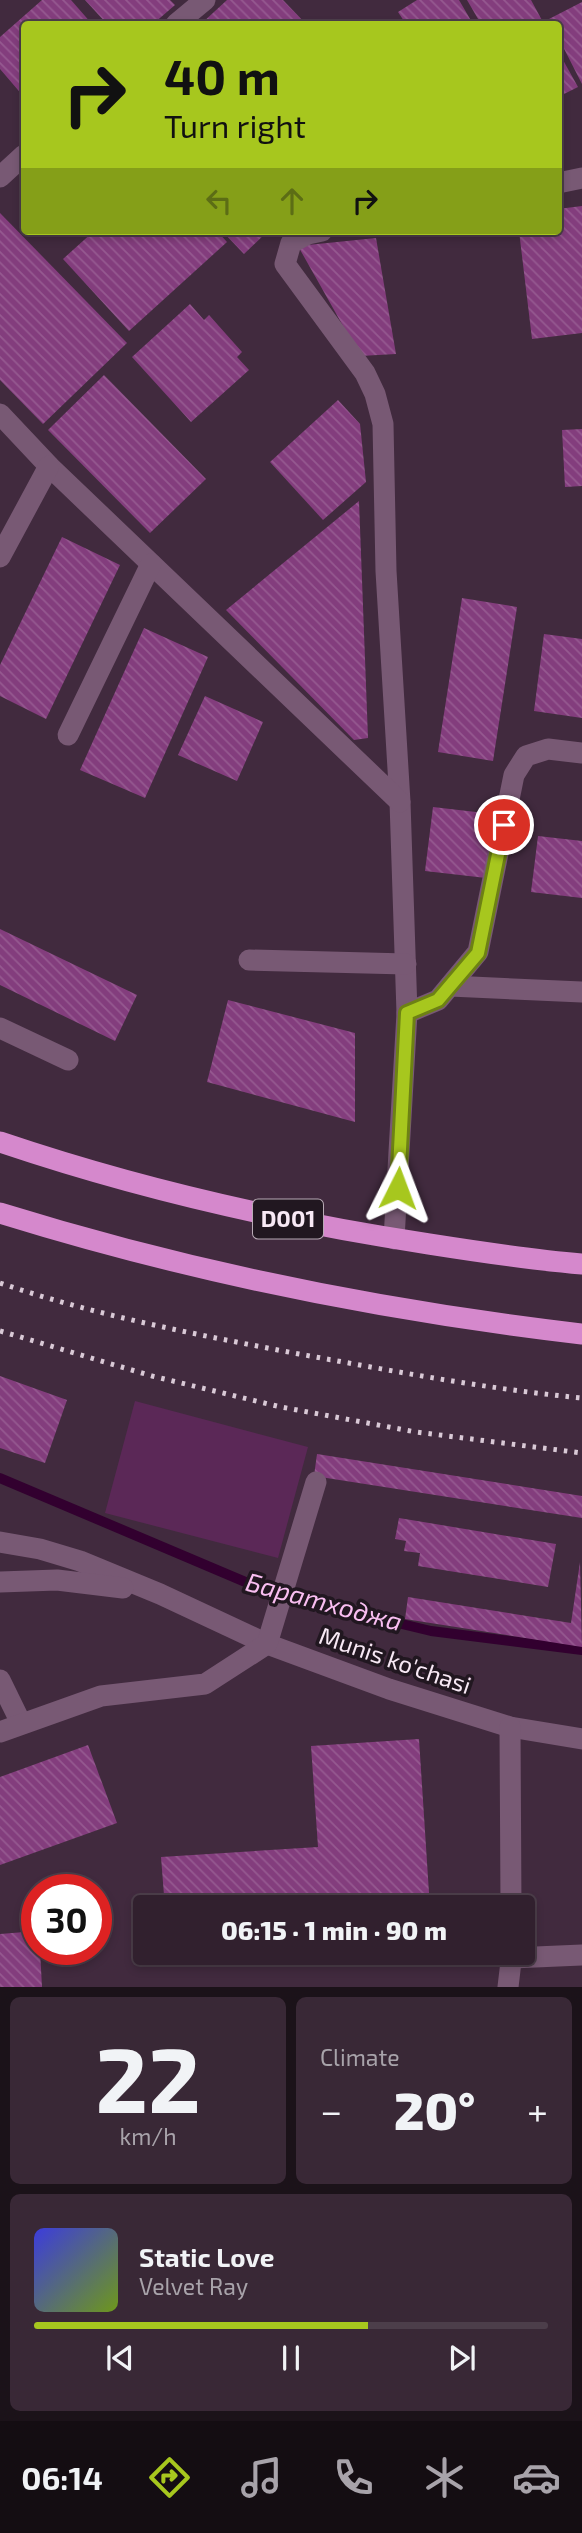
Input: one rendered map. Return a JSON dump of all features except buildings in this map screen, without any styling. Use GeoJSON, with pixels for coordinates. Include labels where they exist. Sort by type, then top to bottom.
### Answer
{"type":"FeatureCollection","features":[{"type":"Feature","properties":{"kind":"highway","name":"D001"},"geometry":{"type":"LineString","coordinates":[[0,1142],[263,1214],[394,1239],[582,1264]]}},
{"type":"Feature","properties":{"kind":"highway"},"geometry":{"type":"LineString","coordinates":[[0,1213],[138,1252],[259,1282],[435,1314],[582,1334]]}},
{"type":"Feature","properties":{"kind":"street"},"geometry":{"type":"LineString","coordinates":[[180,21],[205,0]]}},
{"type":"Feature","properties":{"kind":"street"},"geometry":{"type":"LineString","coordinates":[[0,177],[21,158]]}},
{"type":"Feature","properties":{"kind":"street"},"geometry":{"type":"LineString","coordinates":[[562,182],[582,178]]}},
{"type":"Feature","properties":{"kind":"street"},"geometry":{"type":"LineString","coordinates":[[307,235],[291,243],[285,264],[365,373],[375,394],[383,424],[386,571],[400,802],[407,1013],[394,1239]]}},
{"type":"Feature","properties":{"kind":"street"},"geometry":{"type":"LineString","coordinates":[[0,414],[49,466],[400,802]]}},
{"type":"Feature","properties":{"kind":"street"},"geometry":{"type":"LineString","coordinates":[[0,557],[49,466]]}},
{"type":"Feature","properties":{"kind":"street"},"geometry":{"type":"LineString","coordinates":[[68,735],[151,564]]}},
{"type":"Feature","properties":{"kind":"street"},"geometry":{"type":"LineString","coordinates":[[407,1013],[438,1000],[478,953],[514,775],[526,756],[548,749],[582,752]]}},
{"type":"Feature","properties":{"kind":"street"},"geometry":{"type":"LineString","coordinates":[[249,960],[406,964]]}},
{"type":"Feature","properties":{"kind":"street"},"geometry":{"type":"LineString","coordinates":[[450,986],[582,992]]}},
{"type":"Feature","properties":{"kind":"street"},"geometry":{"type":"LineString","coordinates":[[0,1028],[68,1060]]}},
{"type":"Feature","properties":{"kind":"street"},"geometry":{"type":"LineString","coordinates":[[0,1732],[101,1696],[205,1684],[267,1644],[316,1482]]}},
{"type":"Feature","properties":{"kind":"street","name":"Munis ko'chasi"},"geometry":{"type":"LineString","coordinates":[[0,1542],[40,1549],[80,1561],[160,1594],[267,1644],[389,1689],[510,1727],[582,1739]]}},
{"type":"Feature","properties":{"kind":"street","name":"Munis ko'chasi"},"geometry":{"type":"LineString","coordinates":[[0,1582],[57,1580],[160,1594]]}},
{"type":"Feature","properties":{"kind":"street"},"geometry":{"type":"LineString","coordinates":[[0,1680],[21,1723]]}},
{"type":"Feature","properties":{"kind":"street"},"geometry":{"type":"LineString","coordinates":[[510,1727],[511,1895]]}},
{"type":"Feature","properties":{"kind":"street"},"geometry":{"type":"LineString","coordinates":[[535,1956],[582,1955]]}},
{"type":"Feature","properties":{"kind":"street"},"geometry":{"type":"LineString","coordinates":[[508,1987],[511,1965]]}},
{"type":"Feature","properties":{"kind":"shaded area"},"geometry":{"type":"Polygon","coordinates":[[[135,1401],[308,1447],[278,1558],[105,1513],[135,1401]]]}},
{"type":"Feature","properties":{"kind":"waterway","name":"Баратходжа"},"geometry":{"type":"LineString","coordinates":[[0,1478],[269,1592],[431,1631],[582,1650]]}},
{"type":"Feature","properties":{"kind":"railway"},"geometry":{"type":"LineString","coordinates":[[0,1283],[111,1315],[224,1340],[440,1379],[582,1398]]}},
{"type":"Feature","properties":{"kind":"railway"},"geometry":{"type":"LineString","coordinates":[[0,1331],[152,1376],[281,1407],[416,1432],[582,1453]]}},
{"type":"Feature","properties":{"kind":"route"},"geometry":{"type":"LineString","coordinates":[[398,1188],[407,1013],[438,1000],[478,953],[504,825]]}}]}
